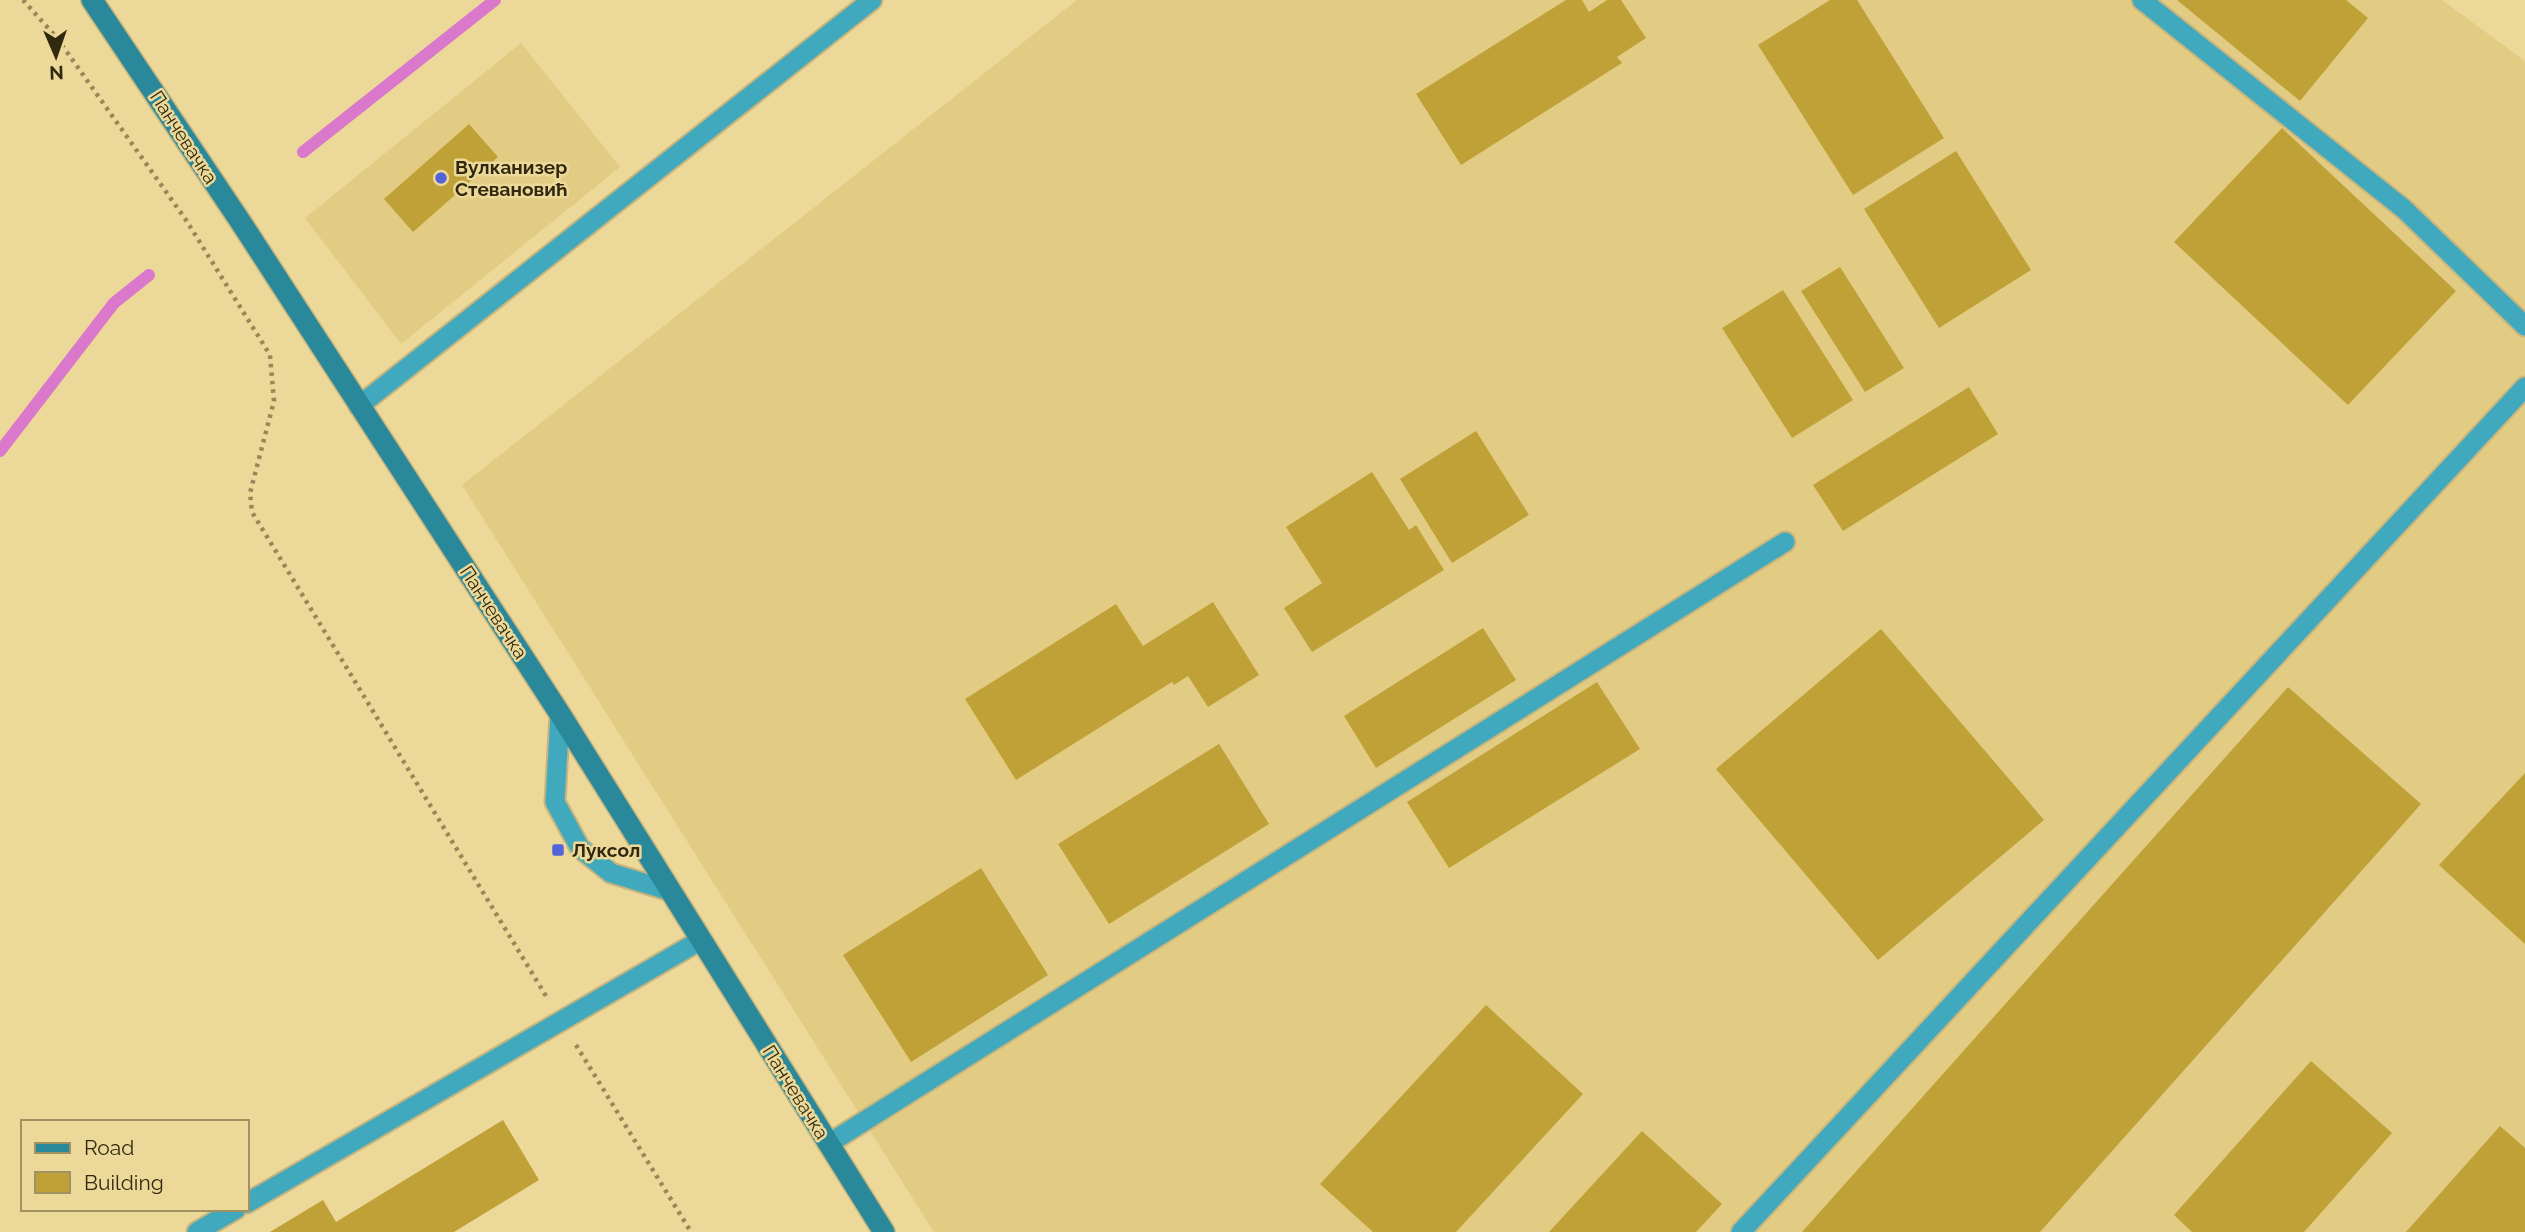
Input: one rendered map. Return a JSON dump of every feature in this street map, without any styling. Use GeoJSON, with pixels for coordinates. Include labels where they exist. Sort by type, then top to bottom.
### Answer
{"type":"FeatureCollection","features":[{"type":"Feature","properties":{"kind":"street","name":"Панчевачка"},"geometry":{"type":"LineString","coordinates":[[92,0],[242,224],[559,714],[884,1232]]}},
{"type":"Feature","properties":{"kind":"lane"},"geometry":{"type":"LineString","coordinates":[[359,406],[872,0]]}},
{"type":"Feature","properties":{"kind":"lane"},"geometry":{"type":"LineString","coordinates":[[2141,0],[2404,209],[2525,326]]}},
{"type":"Feature","properties":{"kind":"lane"},"geometry":{"type":"LineString","coordinates":[[1741,1232],[2525,387]]}},
{"type":"Feature","properties":{"kind":"lane"},"geometry":{"type":"LineString","coordinates":[[828,1144],[1785,542]]}},
{"type":"Feature","properties":{"kind":"lane"},"geometry":{"type":"LineString","coordinates":[[559,714],[555,802],[580,848],[611,873],[670,891]]}},
{"type":"Feature","properties":{"kind":"lane"},"geometry":{"type":"LineString","coordinates":[[248,1202],[701,940]]}},
{"type":"Feature","properties":{"kind":"lane"},"geometry":{"type":"LineString","coordinates":[[197,1232],[233,1211]]}},
{"type":"Feature","properties":{"kind":"path"},"geometry":{"type":"LineString","coordinates":[[23,0],[57,38],[186,220],[270,355],[274,401],[250,493],[252,512],[691,1232]]}},
{"type":"Feature","properties":{"kind":"shaded area"},"geometry":{"type":"Polygon","coordinates":[[[1077,0],[2442,0],[2525,61],[2525,1232],[934,1232],[462,485],[1077,0]]]}},
{"type":"Feature","properties":{"kind":"shaded area"},"geometry":{"type":"Polygon","coordinates":[[[521,43],[620,167],[401,344],[305,218],[521,43]]]}},
{"type":"Feature","properties":{"kind":"building"},"geometry":{"type":"Polygon","coordinates":[[[1566,0],[1582,0],[1589,12],[1607,0],[1621,0],[1646,38],[1617,57],[1622,63],[1461,165],[1416,94],[1566,0]]]}},
{"type":"Feature","properties":{"kind":"building"},"geometry":{"type":"Polygon","coordinates":[[[1830,0],[1857,0],[1944,138],[1853,195],[1758,45],[1830,0]]]}},
{"type":"Feature","properties":{"kind":"building"},"geometry":{"type":"Polygon","coordinates":[[[2177,0],[2346,0],[2368,18],[2300,101],[2177,0]]]}},
{"type":"Feature","properties":{"kind":"building","name":"Вулканизер Стевановић"},"geometry":{"type":"Polygon","coordinates":[[[469,124],[498,157],[413,232],[384,199],[469,124]]]}},
{"type":"Feature","properties":{"kind":"building"},"geometry":{"type":"Polygon","coordinates":[[[2282,128],[2456,291],[2348,405],[2174,242],[2282,128]]]}},
{"type":"Feature","properties":{"kind":"building"},"geometry":{"type":"Polygon","coordinates":[[[1956,151],[2031,270],[1939,328],[1864,209],[1956,151]]]}},
{"type":"Feature","properties":{"kind":"building"},"geometry":{"type":"Polygon","coordinates":[[[1840,267],[1904,368],[1865,392],[1801,291],[1840,267]]]}},
{"type":"Feature","properties":{"kind":"building"},"geometry":{"type":"Polygon","coordinates":[[[1783,290],[1853,400],[1792,438],[1722,328],[1783,290]]]}},
{"type":"Feature","properties":{"kind":"building"},"geometry":{"type":"Polygon","coordinates":[[[1969,387],[1998,434],[1843,531],[1813,485],[1969,387]]]}},
{"type":"Feature","properties":{"kind":"building"},"geometry":{"type":"Polygon","coordinates":[[[1476,431],[1529,515],[1452,563],[1400,479],[1476,431]]]}},
{"type":"Feature","properties":{"kind":"building"},"geometry":{"type":"Polygon","coordinates":[[[1372,472],[1409,530],[1416,525],[1444,570],[1312,652],[1284,608],[1322,583],[1286,527],[1372,472]]]}},
{"type":"Feature","properties":{"kind":"building"},"geometry":{"type":"Polygon","coordinates":[[[1213,602],[1259,675],[1208,707],[1188,676],[1174,685],[1172,682],[1016,780],[965,699],[1116,604],[1143,646],[1213,602]]]}},
{"type":"Feature","properties":{"kind":"building"},"geometry":{"type":"Polygon","coordinates":[[[1483,628],[1516,680],[1376,768],[1344,716],[1483,628]]]}},
{"type":"Feature","properties":{"kind":"building"},"geometry":{"type":"Polygon","coordinates":[[[1881,629],[2044,820],[1878,960],[1716,769],[1881,629]]]}},
{"type":"Feature","properties":{"kind":"building"},"geometry":{"type":"Polygon","coordinates":[[[1597,682],[1640,749],[1449,868],[1407,802],[1597,682]]]}},
{"type":"Feature","properties":{"kind":"building"},"geometry":{"type":"Polygon","coordinates":[[[2288,687],[2421,804],[2040,1232],[1802,1232],[2288,687]]]}},
{"type":"Feature","properties":{"kind":"building"},"geometry":{"type":"Polygon","coordinates":[[[1219,744],[1269,824],[1109,924],[1058,844],[1219,744]]]}},
{"type":"Feature","properties":{"kind":"building"},"geometry":{"type":"Polygon","coordinates":[[[2525,773],[2525,944],[2439,865],[2525,773]]]}},
{"type":"Feature","properties":{"kind":"building"},"geometry":{"type":"Polygon","coordinates":[[[981,868],[1048,975],[911,1062],[843,955],[981,868]]]}},
{"type":"Feature","properties":{"kind":"building"},"geometry":{"type":"Polygon","coordinates":[[[1486,1005],[1583,1094],[1456,1232],[1373,1232],[1320,1184],[1486,1005]]]}},
{"type":"Feature","properties":{"kind":"building"},"geometry":{"type":"Polygon","coordinates":[[[2311,1061],[2392,1133],[2304,1232],[2192,1232],[2174,1215],[2311,1061]]]}},
{"type":"Feature","properties":{"kind":"building"},"geometry":{"type":"Polygon","coordinates":[[[503,1120],[539,1180],[454,1232],[270,1232],[323,1200],[336,1222],[503,1120]]]}},
{"type":"Feature","properties":{"kind":"building"},"geometry":{"type":"Polygon","coordinates":[[[2500,1126],[2525,1148],[2525,1232],[2406,1232],[2500,1126]]]}},
{"type":"Feature","properties":{"kind":"building"},"geometry":{"type":"Polygon","coordinates":[[[1642,1131],[1722,1204],[1696,1232],[1549,1232],[1642,1131]]]}},
{"type":"Feature","properties":{"kind":"waterway"},"geometry":{"type":"LineString","coordinates":[[303,152],[495,0]]}},
{"type":"Feature","properties":{"kind":"waterway"},"geometry":{"type":"LineString","coordinates":[[0,451],[114,303],[149,275]]}},
{"type":"Feature","properties":{"kind":"place","name":"Вулканизер Стевановић"},"geometry":{"type":"Point","coordinates":[441,178]}},
{"type":"Feature","properties":{"kind":"place","name":"Луксол"},"geometry":{"type":"Point","coordinates":[558,850]}}]}
